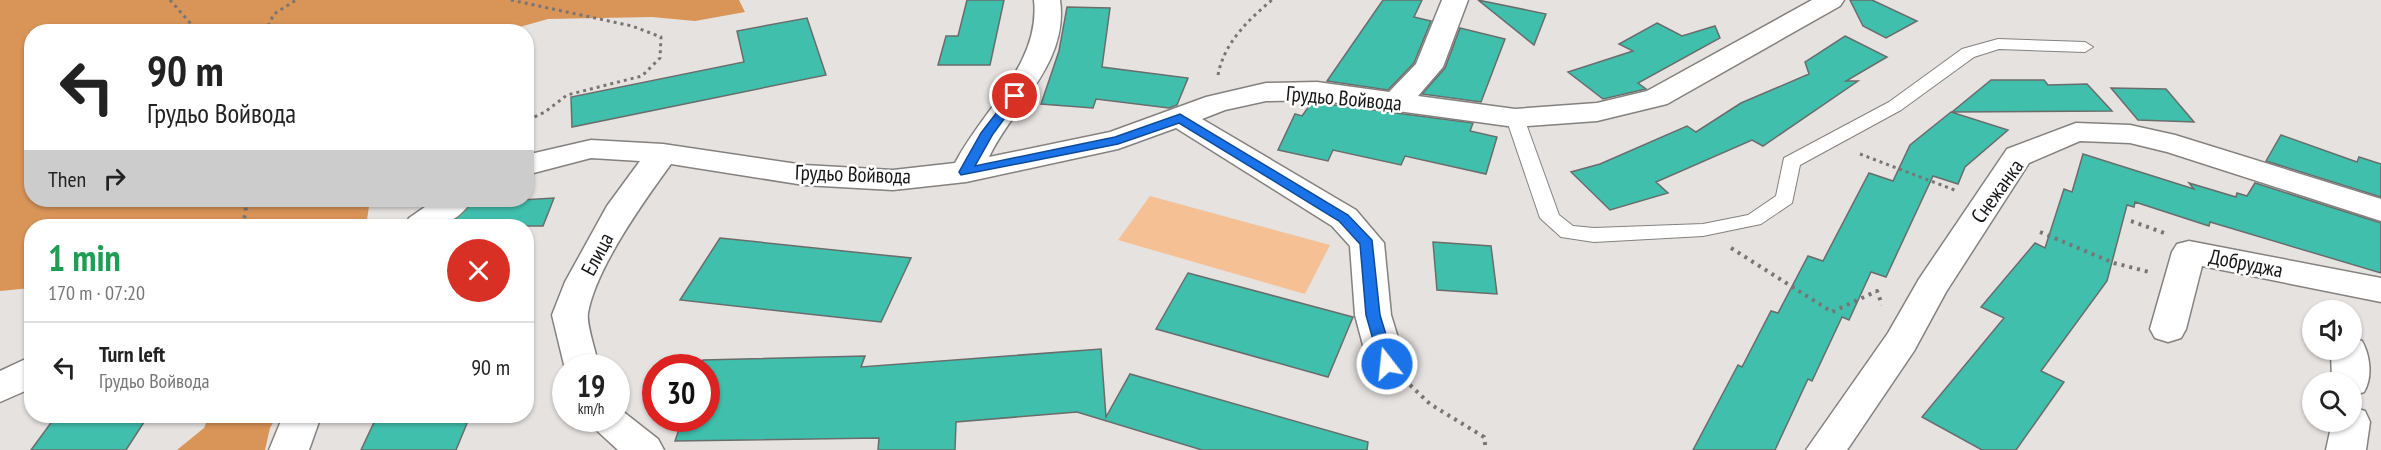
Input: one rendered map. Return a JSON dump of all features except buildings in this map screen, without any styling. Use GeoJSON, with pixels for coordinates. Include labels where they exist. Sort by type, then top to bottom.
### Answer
{"type":"FeatureCollection","features":[{"type":"Feature","properties":{"kind":"street"},"geometry":{"type":"LineString","coordinates":[[966,172],[987,133],[1032,69],[1047,32],[1047,0]]}},
{"type":"Feature","properties":{"kind":"street"},"geometry":{"type":"LineString","coordinates":[[1397,101],[1429,68],[1455,0]]}},
{"type":"Feature","properties":{"kind":"street","name":"Грудьо Войвода"},"geometry":{"type":"LineString","coordinates":[[534,163],[591,149],[663,153],[804,175],[893,180],[966,172],[1118,140],[1216,103],[1266,92],[1317,91],[1515,118],[1597,112],[1657,98],[1831,0]]}},
{"type":"Feature","properties":{"kind":"street"},"geometry":{"type":"LineString","coordinates":[[1180,118],[1344,218],[1367,243],[1373,315],[1387,364]]}},
{"type":"Feature","properties":{"kind":"street","name":"Снежанка"},"geometry":{"type":"LineString","coordinates":[[1826,450],[1901,342],[1931,288],[2018,156],[2076,132],[2130,134],[2175,144],[2381,210]]}},
{"type":"Feature","properties":{"kind":"street","name":"Елица"},"geometry":{"type":"LineString","coordinates":[[578,354],[570,315],[582,282],[623,206],[663,153]]}},
{"type":"Feature","properties":{"kind":"street"},"geometry":{"type":"LineString","coordinates":[[430,219],[447,207]]}},
{"type":"Feature","properties":{"kind":"street","name":"Добруджа"},"geometry":{"type":"LineString","coordinates":[[2168,329],[2189,252],[2347,296],[2381,290]]}},
{"type":"Feature","properties":{"kind":"street"},"geometry":{"type":"LineString","coordinates":[[0,388],[24,374]]}},
{"type":"Feature","properties":{"kind":"street"},"geometry":{"type":"LineString","coordinates":[[289,450],[299,423]]}},
{"type":"Feature","properties":{"kind":"street"},"geometry":{"type":"LineString","coordinates":[[624,432],[644,450]]}},
{"type":"Feature","properties":{"kind":"street"},"geometry":{"type":"LineString","coordinates":[[2346,450],[2349,432]]}},
{"type":"Feature","properties":{"kind":"lane"},"geometry":{"type":"LineString","coordinates":[[1515,118],[1550,218],[1568,232],[1594,235],[1703,230],[1754,220],[1785,199],[1791,162],[1832,142],[1894,106],[1968,52],[1998,44],[2085,47]]}},
{"type":"Feature","properties":{"kind":"path"},"geometry":{"type":"LineString","coordinates":[[170,0],[191,24]]}},
{"type":"Feature","properties":{"kind":"path"},"geometry":{"type":"LineString","coordinates":[[269,24],[274,14],[296,0]]}},
{"type":"Feature","properties":{"kind":"path"},"geometry":{"type":"LineString","coordinates":[[511,0],[632,26],[661,37],[660,58],[642,76],[567,95],[545,112],[534,117]]}},
{"type":"Feature","properties":{"kind":"path"},"geometry":{"type":"LineString","coordinates":[[1216,103],[1218,65],[1250,16],[1272,0]]}},
{"type":"Feature","properties":{"kind":"path"},"geometry":{"type":"LineString","coordinates":[[1832,142],[1988,202]]}},
{"type":"Feature","properties":{"kind":"path"},"geometry":{"type":"LineString","coordinates":[[1703,230],[1832,312],[1877,291],[1894,338],[1901,342]]}},
{"type":"Feature","properties":{"kind":"path"},"geometry":{"type":"LineString","coordinates":[[2040,232],[2114,263]]}},
{"type":"Feature","properties":{"kind":"path"},"geometry":{"type":"LineString","coordinates":[[1387,364],[1430,404],[1484,436],[1486,450]]}},
{"type":"Feature","properties":{"kind":"shaded area"},"geometry":{"type":"Polygon","coordinates":[[[0,0],[739,0],[745,12],[695,21],[652,17],[548,19],[530,24],[24,24],[24,207],[369,207],[367,219],[24,219],[24,289],[0,291],[0,0]]]}},
{"type":"Feature","properties":{"kind":"shaded area"},"geometry":{"type":"Polygon","coordinates":[[[1150,196],[1330,245],[1305,294],[1118,240],[1150,196]]]}},
{"type":"Feature","properties":{"kind":"shaded area"},"geometry":{"type":"Polygon","coordinates":[[[206,423],[273,423],[265,450],[177,450],[204,428],[206,423]]]}},
{"type":"Feature","properties":{"kind":"route"},"geometry":{"type":"LineString","coordinates":[[1015,96],[987,133],[966,172],[1118,140],[1180,118],[1344,218],[1367,243],[1373,315],[1387,364]]}}]}
